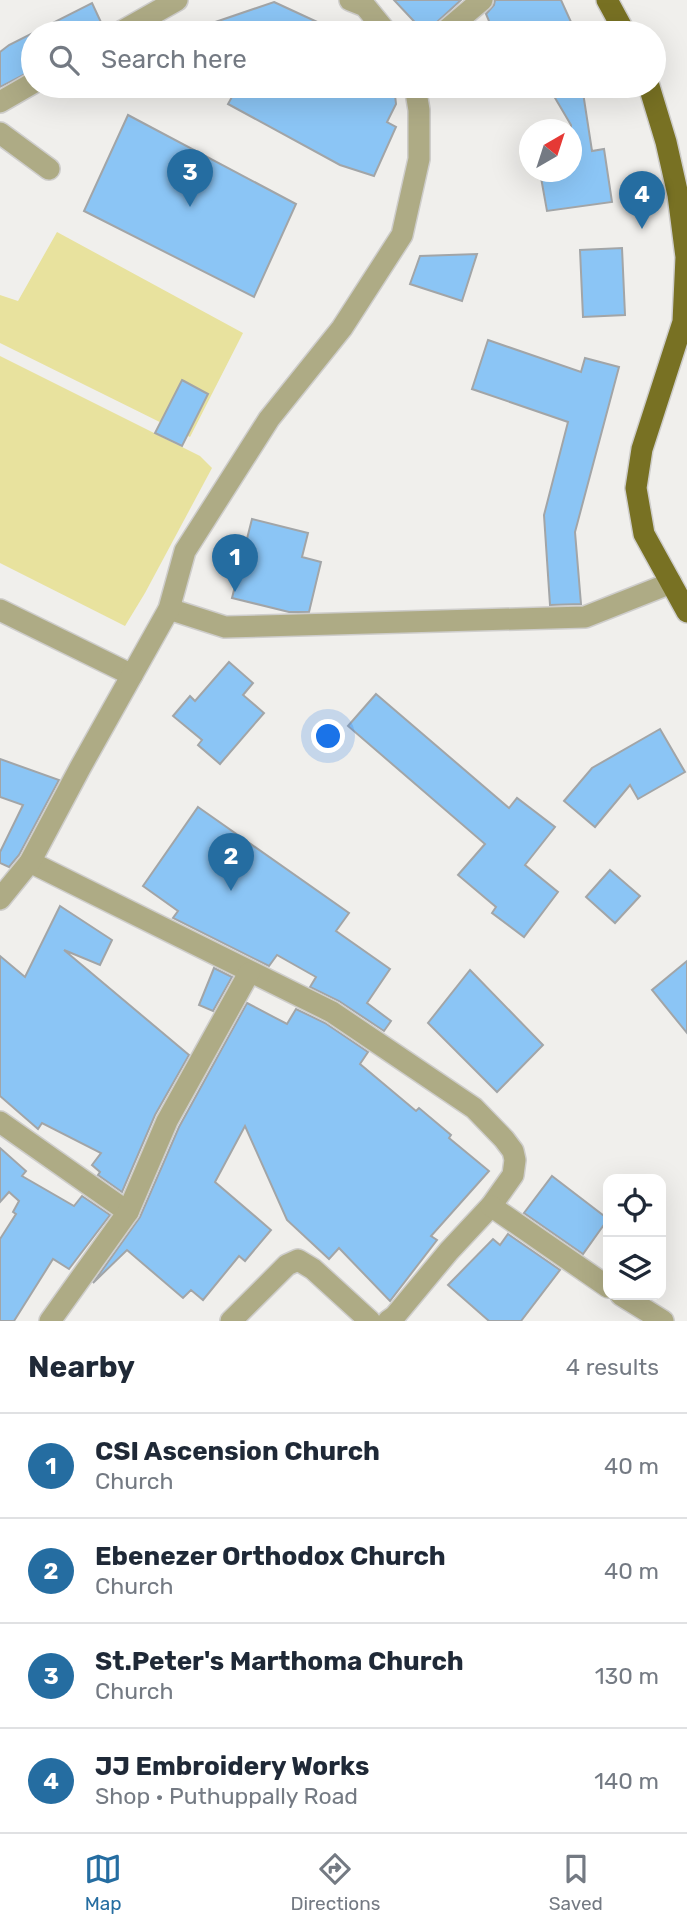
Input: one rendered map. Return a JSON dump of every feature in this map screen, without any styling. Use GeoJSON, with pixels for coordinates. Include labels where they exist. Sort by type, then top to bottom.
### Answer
{"type":"FeatureCollection","features":[{"type":"Feature","properties":{"kind":"main road"},"geometry":{"type":"LineString","coordinates":[[607,0],[618,21]]}},
{"type":"Feature","properties":{"kind":"main road"},"geometry":{"type":"LineString","coordinates":[[653,98],[666,142],[686,257],[683,322],[642,449],[636,488],[644,534],[687,612]]}},
{"type":"Feature","properties":{"kind":"street"},"geometry":{"type":"LineString","coordinates":[[141,21],[177,0]]}},
{"type":"Feature","properties":{"kind":"street"},"geometry":{"type":"LineString","coordinates":[[350,0],[365,6],[377,21]]}},
{"type":"Feature","properties":{"kind":"street"},"geometry":{"type":"LineString","coordinates":[[457,21],[482,0]]}},
{"type":"Feature","properties":{"kind":"street"},"geometry":{"type":"LineString","coordinates":[[0,102],[21,90]]}},
{"type":"Feature","properties":{"kind":"street"},"geometry":{"type":"LineString","coordinates":[[0,899],[30,862],[169,609],[185,551],[269,419],[342,328],[402,235],[419,159],[417,98]]}},
{"type":"Feature","properties":{"kind":"street"},"geometry":{"type":"LineString","coordinates":[[0,133],[50,169]]}},
{"type":"Feature","properties":{"kind":"street"},"geometry":{"type":"LineString","coordinates":[[169,609],[225,627],[585,617],[671,583]]}},
{"type":"Feature","properties":{"kind":"street"},"geometry":{"type":"LineString","coordinates":[[0,610],[132,675]]}},
{"type":"Feature","properties":{"kind":"street"},"geometry":{"type":"LineString","coordinates":[[30,862],[332,1012],[432,1077],[474,1108],[513,1151],[513,1175],[491,1206],[388,1321]]}},
{"type":"Feature","properties":{"kind":"street"},"geometry":{"type":"LineString","coordinates":[[50,1321],[128,1212],[167,1121],[249,973]]}},
{"type":"Feature","properties":{"kind":"street"},"geometry":{"type":"LineString","coordinates":[[0,1122],[128,1212]]}},
{"type":"Feature","properties":{"kind":"street"},"geometry":{"type":"LineString","coordinates":[[491,1206],[603,1284]]}},
{"type":"Feature","properties":{"kind":"street"},"geometry":{"type":"LineString","coordinates":[[231,1321],[287,1265],[298,1261],[313,1269],[370,1321]]}},
{"type":"Feature","properties":{"kind":"street"},"geometry":{"type":"LineString","coordinates":[[629,1300],[663,1321]]}},
{"type":"Feature","properties":{"kind":"shaded area"},"geometry":{"type":"Polygon","coordinates":[[[57,232],[243,333],[190,437],[0,343],[0,295],[18,301],[57,232]]]}},
{"type":"Feature","properties":{"kind":"shaded area"},"geometry":{"type":"Polygon","coordinates":[[[0,356],[200,456],[212,468],[125,626],[0,563],[0,356]]]}},
{"type":"Feature","properties":{"kind":"building"},"geometry":{"type":"Polygon","coordinates":[[[394,0],[461,0],[438,21],[414,21],[394,0]]]}},
{"type":"Feature","properties":{"kind":"building"},"geometry":{"type":"Polygon","coordinates":[[[495,0],[561,0],[571,21],[489,21],[486,14],[495,0]]]}},
{"type":"Feature","properties":{"kind":"building"},"geometry":{"type":"Polygon","coordinates":[[[274,2],[315,21],[218,21],[274,2]]]}},
{"type":"Feature","properties":{"kind":"building"},"geometry":{"type":"Polygon","coordinates":[[[92,3],[100,21],[56,21],[92,3]]]}},
{"type":"Feature","properties":{"kind":"building"},"geometry":{"type":"Polygon","coordinates":[[[21,39],[21,76],[0,87],[0,52],[21,39]]]}},
{"type":"Feature","properties":{"kind":"building"},"geometry":{"type":"Polygon","coordinates":[[[231,98],[395,98],[396,104],[387,122],[396,127],[374,176],[340,165],[228,104],[231,98]]]}},
{"type":"Feature","properties":{"kind":"building"},"geometry":{"type":"Polygon","coordinates":[[[555,98],[584,98],[592,151],[604,149],[612,202],[547,211],[542,182],[582,182],[582,119],[567,119],[555,98]]]}},
{"type":"Feature","properties":{"kind":"building"},"geometry":{"type":"Polygon","coordinates":[[[128,115],[296,204],[254,297],[84,211],[128,115]]]}},
{"type":"Feature","properties":{"kind":"building"},"geometry":{"type":"Polygon","coordinates":[[[622,248],[625,315],[583,317],[580,250],[622,248]]]}},
{"type":"Feature","properties":{"kind":"building"},"geometry":{"type":"Polygon","coordinates":[[[477,254],[462,301],[410,284],[420,256],[477,254]]]}},
{"type":"Feature","properties":{"kind":"building"},"geometry":{"type":"Polygon","coordinates":[[[488,340],[581,372],[585,358],[619,367],[575,532],[581,604],[550,605],[544,515],[568,422],[472,389],[488,340]]]}},
{"type":"Feature","properties":{"kind":"building"},"geometry":{"type":"Polygon","coordinates":[[[182,380],[208,394],[182,446],[155,433],[182,380]]]}},
{"type":"Feature","properties":{"kind":"building"},"geometry":{"type":"Polygon","coordinates":[[[252,519],[308,533],[302,557],[321,562],[309,612],[289,612],[232,598],[252,519]]]}},
{"type":"Feature","properties":{"kind":"building"},"geometry":{"type":"Polygon","coordinates":[[[229,662],[253,683],[243,695],[264,713],[220,764],[198,745],[202,740],[173,716],[190,696],[195,701],[229,662]]]}},
{"type":"Feature","properties":{"kind":"building"},"geometry":{"type":"Polygon","coordinates":[[[376,694],[509,808],[517,798],[555,827],[525,865],[558,892],[524,937],[492,913],[496,907],[458,875],[485,844],[348,726],[376,694]]]}},
{"type":"Feature","properties":{"kind":"building"},"geometry":{"type":"Polygon","coordinates":[[[660,729],[685,772],[638,799],[630,785],[595,827],[564,801],[592,768],[660,729]]]}},
{"type":"Feature","properties":{"kind":"building"},"geometry":{"type":"Polygon","coordinates":[[[0,759],[59,780],[19,855],[9,867],[0,863],[0,852],[23,805],[0,797],[0,759]]]}},
{"type":"Feature","properties":{"kind":"building"},"geometry":{"type":"Polygon","coordinates":[[[198,807],[349,913],[336,931],[390,969],[367,1003],[391,1021],[384,1031],[339,1001],[310,987],[316,977],[277,955],[269,966],[173,918],[178,911],[143,886],[198,807]]]}},
{"type":"Feature","properties":{"kind":"building"},"geometry":{"type":"Polygon","coordinates":[[[610,870],[640,896],[615,923],[586,897],[610,870]]]}},
{"type":"Feature","properties":{"kind":"building"},"geometry":{"type":"Polygon","coordinates":[[[60,906],[112,940],[100,965],[64,950],[189,1055],[155,1115],[122,1192],[98,1175],[100,1172],[92,1165],[101,1153],[42,1123],[38,1129],[0,1096],[0,956],[25,977],[60,906]]]}},
{"type":"Feature","properties":{"kind":"building"},"geometry":{"type":"Polygon","coordinates":[[[687,961],[687,1033],[652,990],[687,961]]]}},
{"type":"Feature","properties":{"kind":"building"},"geometry":{"type":"Polygon","coordinates":[[[214,968],[232,977],[213,1011],[199,1005],[214,968]]]}},
{"type":"Feature","properties":{"kind":"building"},"geometry":{"type":"Polygon","coordinates":[[[470,970],[543,1045],[497,1092],[428,1023],[470,970]]]}},
{"type":"Feature","properties":{"kind":"building"},"geometry":{"type":"Polygon","coordinates":[[[247,1003],[287,1024],[296,1009],[325,1023],[368,1052],[360,1064],[416,1111],[419,1108],[451,1135],[449,1138],[489,1171],[431,1236],[437,1240],[390,1301],[339,1248],[329,1259],[287,1220],[245,1126],[215,1182],[271,1230],[245,1261],[239,1256],[203,1300],[191,1290],[183,1298],[127,1250],[93,1283],[140,1217],[179,1127],[247,1003]]]}},
{"type":"Feature","properties":{"kind":"building"},"geometry":{"type":"Polygon","coordinates":[[[0,1148],[26,1171],[22,1176],[74,1206],[82,1196],[110,1215],[69,1269],[53,1259],[14,1321],[0,1321],[0,1239],[16,1214],[13,1212],[19,1201],[9,1192],[0,1202],[0,1148]]]}},
{"type":"Feature","properties":{"kind":"building"},"geometry":{"type":"Polygon","coordinates":[[[552,1176],[603,1215],[603,1226],[583,1254],[524,1213],[552,1176]]]}},
{"type":"Feature","properties":{"kind":"building"},"geometry":{"type":"Polygon","coordinates":[[[508,1234],[560,1270],[521,1321],[489,1321],[448,1285],[493,1239],[500,1245],[508,1234]]]}},
{"type":"Feature","properties":{"kind":"place","name":"St.Peter's Marthoma Church"},"geometry":{"type":"Point","coordinates":[190,207]}},
{"type":"Feature","properties":{"kind":"place","name":"JJ Embroidery Works"},"geometry":{"type":"Point","coordinates":[642,229]}},
{"type":"Feature","properties":{"kind":"place","name":"CSI Ascension Church"},"geometry":{"type":"Point","coordinates":[235,592]}},
{"type":"Feature","properties":{"kind":"place","name":"Ebenezer Orthodox Church"},"geometry":{"type":"Point","coordinates":[231,891]}}]}
